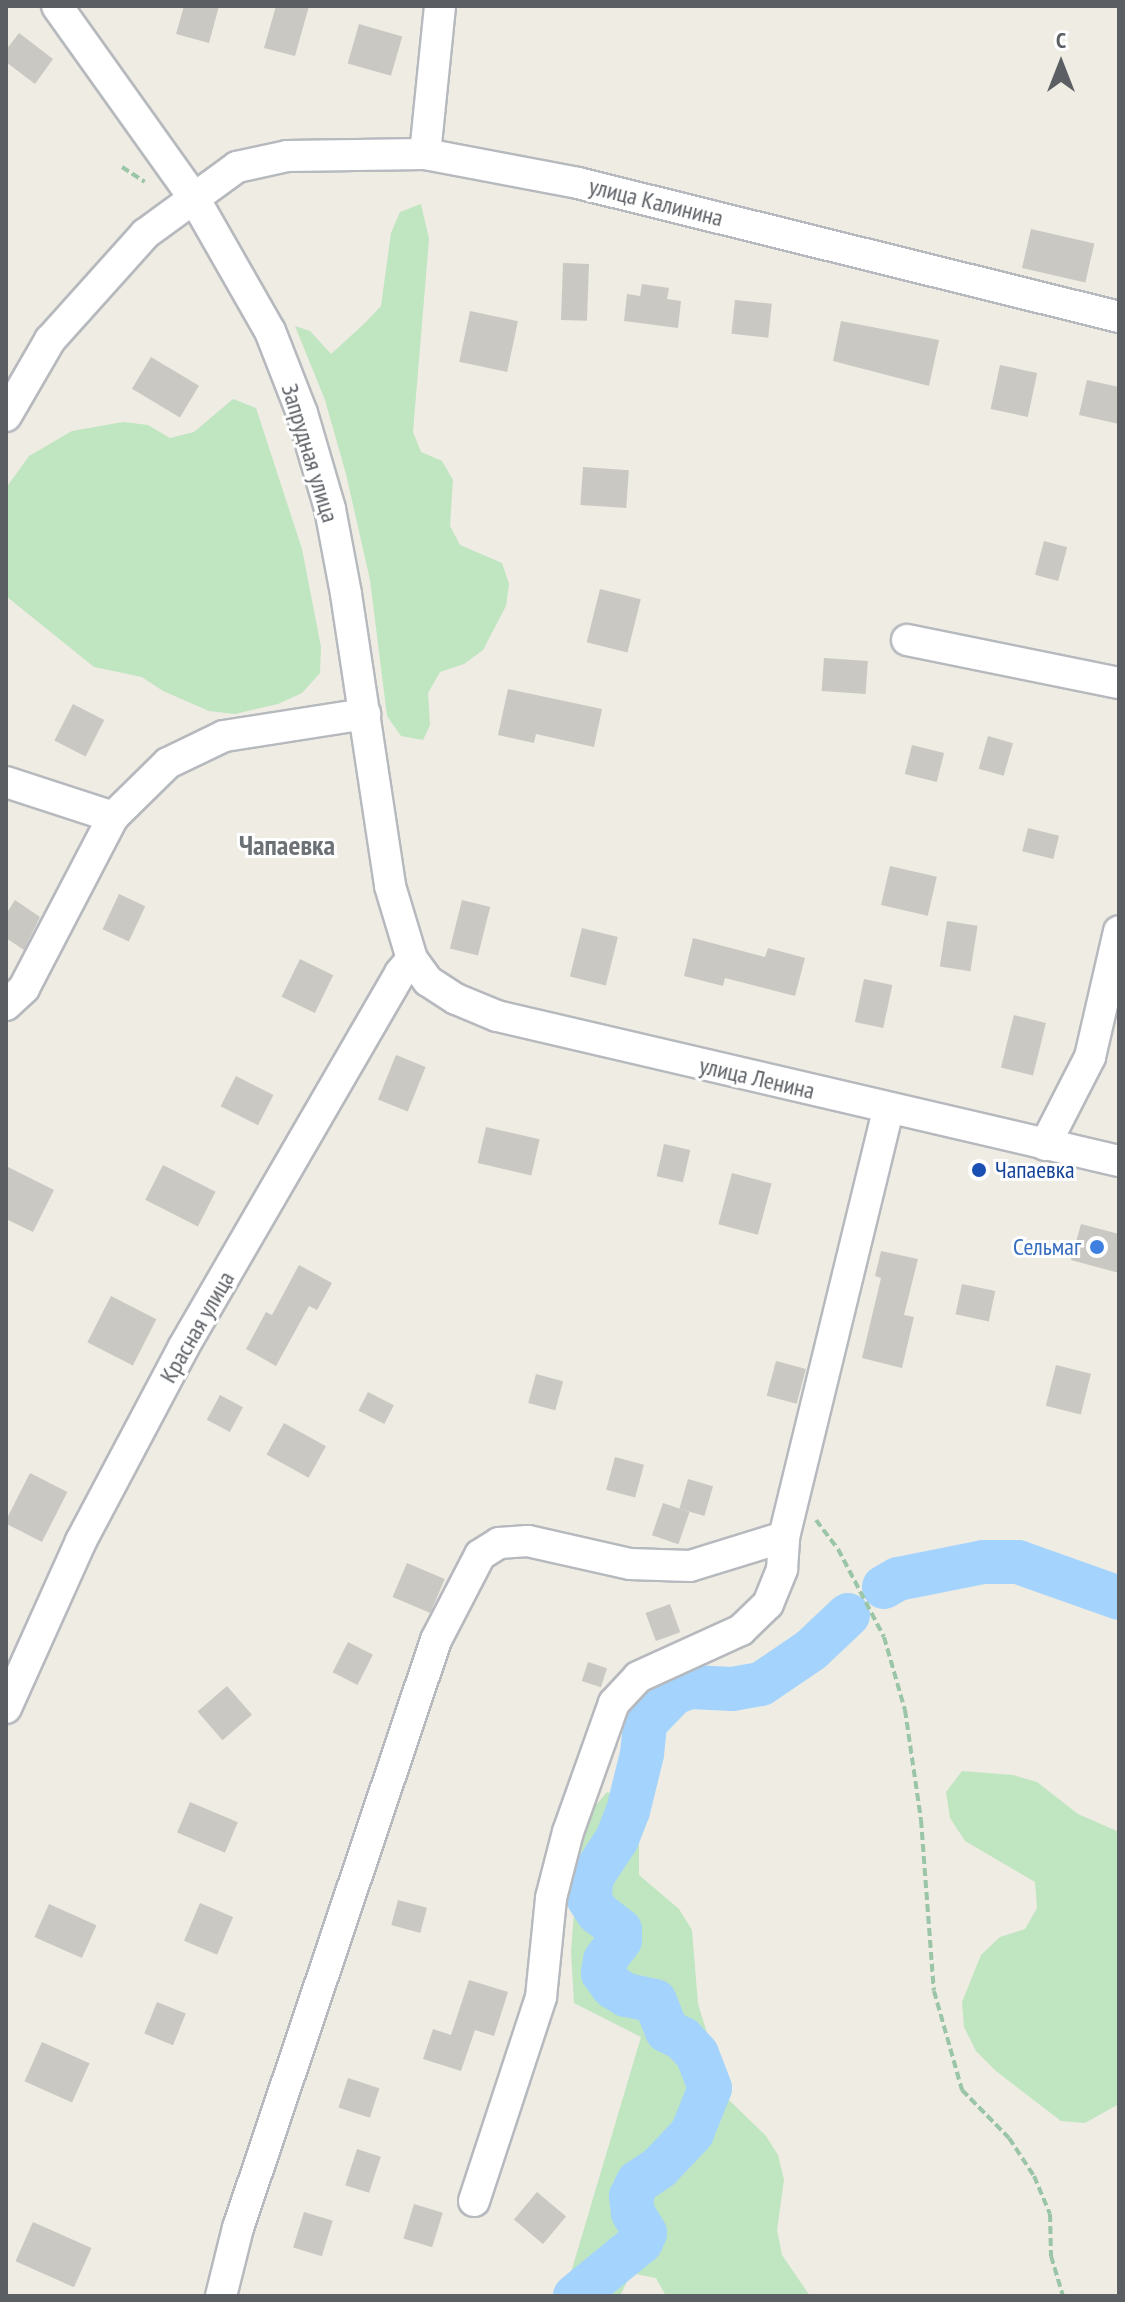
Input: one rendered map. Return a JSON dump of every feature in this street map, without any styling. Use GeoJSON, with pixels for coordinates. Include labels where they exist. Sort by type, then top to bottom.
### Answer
{"type":"FeatureCollection","features":[{"type":"Feature","properties":{"kind":"street","name":"Запрудная улица"},"geometry":{"type":"LineString","coordinates":[[57,6],[194,198],[270,331],[302,413],[330,509],[390,886],[412,959]]}},
{"type":"Feature","properties":{"kind":"street"},"geometry":{"type":"LineString","coordinates":[[425,154],[440,6]]}},
{"type":"Feature","properties":{"kind":"street","name":"улица Калинина"},"geometry":{"type":"LineString","coordinates":[[6,416],[50,340],[145,234],[237,167],[287,156],[425,154],[578,183],[1119,317]]}},
{"type":"Feature","properties":{"kind":"street"},"geometry":{"type":"LineString","coordinates":[[907,640],[1119,683]]}},
{"type":"Feature","properties":{"kind":"street"},"geometry":{"type":"LineString","coordinates":[[6,1005],[24,988],[113,817],[168,763],[224,736],[365,714]]}},
{"type":"Feature","properties":{"kind":"street"},"geometry":{"type":"LineString","coordinates":[[6,782],[113,817]]}},
{"type":"Feature","properties":{"kind":"street"},"geometry":{"type":"LineString","coordinates":[[1045,1145],[1090,1057],[1119,931]]}},
{"type":"Feature","properties":{"kind":"street","name":"улица Ленина"},"geometry":{"type":"LineString","coordinates":[[412,959],[428,981],[456,999],[497,1016],[1119,1161]]}},
{"type":"Feature","properties":{"kind":"street","name":"Красная улица"},"geometry":{"type":"LineString","coordinates":[[6,1708],[81,1541],[183,1348],[400,973],[412,959]]}},
{"type":"Feature","properties":{"kind":"street"},"geometry":{"type":"LineString","coordinates":[[474,2201],[541,1997],[551,1898],[568,1832],[614,1703],[638,1677],[741,1630],[768,1604],[782,1569],[784,1537],[888,1109]]}},
{"type":"Feature","properties":{"kind":"street"},"geometry":{"type":"LineString","coordinates":[[221,2296],[238,2228],[431,1654],[480,1555],[499,1543],[528,1541],[630,1564],[690,1566],[784,1537]]}},
{"type":"Feature","properties":{"kind":"path"},"geometry":{"type":"LineString","coordinates":[[122,167],[145,182]]}},
{"type":"Feature","properties":{"kind":"path"},"geometry":{"type":"LineString","coordinates":[[795,1493],[838,1549],[884,1637],[905,1710],[921,1820],[934,1991],[962,2090],[1009,2138],[1050,2214],[1051,2256],[1063,2296]]}},
{"type":"Feature","properties":{"kind":"green space"},"geometry":{"type":"Polygon","coordinates":[[[421,204],[429,239],[413,432],[421,452],[442,461],[453,480],[450,526],[460,545],[502,563],[509,584],[506,606],[483,650],[464,664],[440,672],[428,693],[430,725],[423,740],[401,736],[387,716],[370,580],[346,474],[325,400],[295,326],[310,331],[331,354],[365,323],[381,306],[391,233],[400,212],[421,204]]]}},
{"type":"Feature","properties":{"kind":"green space"},"geometry":{"type":"Polygon","coordinates":[[[233,399],[256,408],[302,549],[321,647],[320,673],[302,693],[278,704],[235,714],[209,711],[163,691],[142,677],[94,667],[6,596],[6,488],[29,456],[72,431],[123,422],[148,425],[170,438],[194,432],[233,399]]]}},
{"type":"Feature","properties":{"kind":"green space"},"geometry":{"type":"Polygon","coordinates":[[[962,1771],[1013,1775],[1037,1782],[1078,1814],[1119,1832],[1119,2104],[1085,2123],[1061,2121],[996,2071],[976,2051],[964,2027],[962,2002],[981,1955],[1000,1937],[1025,1929],[1037,1908],[1035,1882],[965,1841],[950,1818],[946,1792],[962,1771]]]}},
{"type":"Feature","properties":{"kind":"green space"},"geometry":{"type":"Polygon","coordinates":[[[607,1792],[631,1801],[639,1823],[639,1875],[679,1909],[692,1930],[698,2004],[713,2052],[714,2077],[729,2100],[766,2136],[778,2155],[784,2180],[777,2230],[782,2255],[810,2296],[666,2296],[656,2278],[631,2273],[620,2296],[564,2296],[641,2037],[574,2003],[571,1951],[578,1861],[590,1812],[607,1792]]]}},
{"type":"Feature","properties":{"kind":"building"},"geometry":{"type":"Polygon","coordinates":[[[184,6],[219,6],[209,43],[176,34],[184,6]]]}},
{"type":"Feature","properties":{"kind":"building"},"geometry":{"type":"Polygon","coordinates":[[[276,6],[309,6],[295,56],[264,48],[276,6]]]}},
{"type":"Feature","properties":{"kind":"building"},"geometry":{"type":"Polygon","coordinates":[[[359,24],[402,36],[391,76],[348,63],[359,24]]]}},
{"type":"Feature","properties":{"kind":"building"},"geometry":{"type":"Polygon","coordinates":[[[19,33],[53,59],[35,84],[6,62],[6,50],[19,33]]]}},
{"type":"Feature","properties":{"kind":"building"},"geometry":{"type":"Polygon","coordinates":[[[1031,229],[1094,244],[1085,283],[1022,268],[1031,229]]]}},
{"type":"Feature","properties":{"kind":"building"},"geometry":{"type":"Polygon","coordinates":[[[563,263],[589,264],[587,321],[561,320],[563,263]]]}},
{"type":"Feature","properties":{"kind":"building"},"geometry":{"type":"Polygon","coordinates":[[[642,284],[669,288],[667,299],[681,301],[678,328],[624,321],[627,294],[640,296],[642,284]]]}},
{"type":"Feature","properties":{"kind":"building"},"geometry":{"type":"Polygon","coordinates":[[[735,300],[772,304],[768,338],[731,334],[735,300]]]}},
{"type":"Feature","properties":{"kind":"building"},"geometry":{"type":"Polygon","coordinates":[[[470,311],[518,321],[507,372],[459,362],[470,311]]]}},
{"type":"Feature","properties":{"kind":"building"},"geometry":{"type":"Polygon","coordinates":[[[841,321],[939,340],[929,386],[833,361],[841,321]]]}},
{"type":"Feature","properties":{"kind":"building"},"geometry":{"type":"Polygon","coordinates":[[[151,357],[199,386],[180,418],[132,389],[151,357]]]}},
{"type":"Feature","properties":{"kind":"building"},"geometry":{"type":"Polygon","coordinates":[[[1000,365],[1037,373],[1028,417],[991,409],[1000,365]]]}},
{"type":"Feature","properties":{"kind":"building"},"geometry":{"type":"Polygon","coordinates":[[[1087,380],[1119,387],[1119,424],[1079,415],[1087,380]]]}},
{"type":"Feature","properties":{"kind":"building"},"geometry":{"type":"Polygon","coordinates":[[[583,467],[629,470],[626,508],[580,505],[583,467]]]}},
{"type":"Feature","properties":{"kind":"building"},"geometry":{"type":"Polygon","coordinates":[[[1044,541],[1067,547],[1058,581],[1035,575],[1044,541]]]}},
{"type":"Feature","properties":{"kind":"building"},"geometry":{"type":"Polygon","coordinates":[[[600,589],[641,599],[627,653],[587,642],[600,589]]]}},
{"type":"Feature","properties":{"kind":"building"},"geometry":{"type":"Polygon","coordinates":[[[824,658],[868,661],[866,694],[822,691],[824,658]]]}},
{"type":"Feature","properties":{"kind":"building"},"geometry":{"type":"Polygon","coordinates":[[[508,689],[602,709],[594,747],[536,734],[534,743],[498,735],[508,689]]]}},
{"type":"Feature","properties":{"kind":"building"},"geometry":{"type":"Polygon","coordinates":[[[73,704],[104,720],[86,756],[54,741],[73,704]]]}},
{"type":"Feature","properties":{"kind":"building"},"geometry":{"type":"Polygon","coordinates":[[[988,736],[1013,743],[1004,776],[979,769],[988,736]]]}},
{"type":"Feature","properties":{"kind":"building"},"geometry":{"type":"Polygon","coordinates":[[[912,745],[944,753],[937,782],[905,774],[912,745]]]}},
{"type":"Feature","properties":{"kind":"building"},"geometry":{"type":"Polygon","coordinates":[[[1028,828],[1059,836],[1053,859],[1022,851],[1028,828]]]}},
{"type":"Feature","properties":{"kind":"building"},"geometry":{"type":"Polygon","coordinates":[[[890,866],[937,877],[928,916],[881,905],[890,866]]]}},
{"type":"Feature","properties":{"kind":"building"},"geometry":{"type":"Polygon","coordinates":[[[119,894],[145,906],[129,942],[103,929],[119,894]]]}},
{"type":"Feature","properties":{"kind":"building"},"geometry":{"type":"Polygon","coordinates":[[[15,900],[40,917],[24,950],[6,938],[6,914],[15,900]]]}},
{"type":"Feature","properties":{"kind":"building"},"geometry":{"type":"Polygon","coordinates":[[[462,900],[490,907],[478,956],[450,949],[462,900]]]}},
{"type":"Feature","properties":{"kind":"building"},"geometry":{"type":"Polygon","coordinates":[[[947,921],[978,926],[970,971],[940,966],[947,921]]]}},
{"type":"Feature","properties":{"kind":"building"},"geometry":{"type":"Polygon","coordinates":[[[582,928],[618,937],[606,985],[570,977],[582,928]]]}},
{"type":"Feature","properties":{"kind":"building"},"geometry":{"type":"Polygon","coordinates":[[[693,938],[765,957],[768,948],[805,958],[795,996],[725,978],[723,986],[684,976],[693,938]]]}},
{"type":"Feature","properties":{"kind":"building"},"geometry":{"type":"Polygon","coordinates":[[[300,959],[333,975],[315,1013],[282,997],[300,959]]]}},
{"type":"Feature","properties":{"kind":"building"},"geometry":{"type":"Polygon","coordinates":[[[864,979],[892,985],[883,1028],[855,1022],[864,979]]]}},
{"type":"Feature","properties":{"kind":"building"},"geometry":{"type":"Polygon","coordinates":[[[1014,1015],[1046,1023],[1033,1075],[1001,1067],[1014,1015]]]}},
{"type":"Feature","properties":{"kind":"building"},"geometry":{"type":"Polygon","coordinates":[[[396,1055],[426,1067],[408,1111],[378,1100],[396,1055]]]}},
{"type":"Feature","properties":{"kind":"building"},"geometry":{"type":"Polygon","coordinates":[[[236,1076],[273,1095],[258,1125],[221,1106],[236,1076]]]}},
{"type":"Feature","properties":{"kind":"building"},"geometry":{"type":"Polygon","coordinates":[[[486,1127],[540,1139],[531,1175],[478,1163],[486,1127]]]}},
{"type":"Feature","properties":{"kind":"building"},"geometry":{"type":"Polygon","coordinates":[[[664,1144],[690,1150],[683,1182],[657,1176],[664,1144]]]}},
{"type":"Feature","properties":{"kind":"building"},"geometry":{"type":"Polygon","coordinates":[[[163,1165],[216,1192],[198,1227],[145,1200],[163,1165]]]}},
{"type":"Feature","properties":{"kind":"building"},"geometry":{"type":"Polygon","coordinates":[[[6,1166],[54,1190],[33,1232],[6,1219],[6,1166]]]}},
{"type":"Feature","properties":{"kind":"building"},"geometry":{"type":"Polygon","coordinates":[[[732,1173],[772,1184],[758,1235],[718,1224],[732,1173]]]}},
{"type":"Feature","properties":{"kind":"building","name":"Сельмаг"},"geometry":{"type":"Polygon","coordinates":[[[1081,1224],[1119,1234],[1119,1273],[1071,1260],[1081,1224]]]}},
{"type":"Feature","properties":{"kind":"building"},"geometry":{"type":"Polygon","coordinates":[[[881,1251],[918,1259],[904,1315],[914,1317],[902,1368],[862,1358],[881,1278],[875,1276],[881,1251]]]}},
{"type":"Feature","properties":{"kind":"building"},"geometry":{"type":"Polygon","coordinates":[[[299,1265],[332,1283],[317,1310],[309,1306],[276,1366],[246,1349],[266,1312],[272,1315],[299,1265]]]}},
{"type":"Feature","properties":{"kind":"building"},"geometry":{"type":"Polygon","coordinates":[[[962,1284],[995,1291],[989,1321],[956,1314],[962,1284]]]}},
{"type":"Feature","properties":{"kind":"building"},"geometry":{"type":"Polygon","coordinates":[[[111,1296],[156,1319],[133,1365],[87,1342],[111,1296]]]}},
{"type":"Feature","properties":{"kind":"building"},"geometry":{"type":"Polygon","coordinates":[[[776,1361],[806,1369],[797,1404],[767,1396],[776,1361]]]}},
{"type":"Feature","properties":{"kind":"building"},"geometry":{"type":"Polygon","coordinates":[[[1056,1365],[1091,1374],[1081,1414],[1046,1406],[1056,1365]]]}},
{"type":"Feature","properties":{"kind":"building"},"geometry":{"type":"Polygon","coordinates":[[[536,1374],[563,1381],[555,1410],[528,1403],[536,1374]]]}},
{"type":"Feature","properties":{"kind":"building"},"geometry":{"type":"Polygon","coordinates":[[[368,1392],[394,1405],[384,1424],[358,1411],[368,1392]]]}},
{"type":"Feature","properties":{"kind":"building"},"geometry":{"type":"Polygon","coordinates":[[[220,1395],[243,1407],[230,1432],[207,1420],[220,1395]]]}},
{"type":"Feature","properties":{"kind":"building"},"geometry":{"type":"Polygon","coordinates":[[[284,1423],[326,1446],[309,1478],[267,1454],[284,1423]]]}},
{"type":"Feature","properties":{"kind":"building"},"geometry":{"type":"Polygon","coordinates":[[[615,1457],[644,1465],[635,1498],[606,1490],[615,1457]]]}},
{"type":"Feature","properties":{"kind":"building"},"geometry":{"type":"Polygon","coordinates":[[[30,1473],[67,1492],[42,1542],[6,1524],[30,1473]]]}},
{"type":"Feature","properties":{"kind":"building"},"geometry":{"type":"Polygon","coordinates":[[[688,1479],[713,1486],[704,1516],[679,1509],[688,1479]]]}},
{"type":"Feature","properties":{"kind":"building"},"geometry":{"type":"Polygon","coordinates":[[[663,1503],[689,1512],[678,1544],[652,1535],[663,1503]]]}},
{"type":"Feature","properties":{"kind":"building"},"geometry":{"type":"Polygon","coordinates":[[[407,1563],[445,1579],[430,1613],[393,1597],[407,1563]]]}},
{"type":"Feature","properties":{"kind":"building"},"geometry":{"type":"Polygon","coordinates":[[[670,1604],[680,1632],[656,1641],[646,1613],[670,1604]]]}},
{"type":"Feature","properties":{"kind":"building"},"geometry":{"type":"Polygon","coordinates":[[[348,1642],[373,1655],[358,1685],[333,1672],[348,1642]]]}},
{"type":"Feature","properties":{"kind":"building"},"geometry":{"type":"Polygon","coordinates":[[[588,1662],[607,1668],[601,1687],[582,1681],[588,1662]]]}},
{"type":"Feature","properties":{"kind":"building"},"geometry":{"type":"Polygon","coordinates":[[[227,1686],[252,1715],[222,1740],[198,1712],[227,1686]]]}},
{"type":"Feature","properties":{"kind":"building"},"geometry":{"type":"Polygon","coordinates":[[[190,1802],[238,1822],[225,1853],[177,1832],[190,1802]]]}},
{"type":"Feature","properties":{"kind":"building"},"geometry":{"type":"Polygon","coordinates":[[[398,1900],[427,1908],[420,1933],[391,1925],[398,1900]]]}},
{"type":"Feature","properties":{"kind":"building"},"geometry":{"type":"Polygon","coordinates":[[[200,1903],[233,1917],[217,1955],[184,1941],[200,1903]]]}},
{"type":"Feature","properties":{"kind":"building"},"geometry":{"type":"Polygon","coordinates":[[[49,1904],[97,1925],[82,1958],[34,1937],[49,1904]]]}},
{"type":"Feature","properties":{"kind":"building"},"geometry":{"type":"Polygon","coordinates":[[[469,1980],[508,1992],[494,2036],[475,2030],[461,2071],[423,2059],[433,2029],[451,2035],[469,1980]]]}},
{"type":"Feature","properties":{"kind":"building"},"geometry":{"type":"Polygon","coordinates":[[[157,2002],[186,2014],[173,2045],[144,2034],[157,2002]]]}},
{"type":"Feature","properties":{"kind":"building"},"geometry":{"type":"Polygon","coordinates":[[[42,2042],[90,2063],[72,2102],[25,2081],[42,2042]]]}},
{"type":"Feature","properties":{"kind":"building"},"geometry":{"type":"Polygon","coordinates":[[[348,2078],[379,2088],[370,2118],[338,2107],[348,2078]]]}},
{"type":"Feature","properties":{"kind":"building"},"geometry":{"type":"Polygon","coordinates":[[[357,2149],[381,2157],[369,2193],[345,2185],[357,2149]]]}},
{"type":"Feature","properties":{"kind":"building"},"geometry":{"type":"Polygon","coordinates":[[[537,2192],[566,2216],[543,2244],[514,2220],[537,2192]]]}},
{"type":"Feature","properties":{"kind":"building"},"geometry":{"type":"Polygon","coordinates":[[[414,2204],[443,2213],[432,2247],[403,2238],[414,2204]]]}},
{"type":"Feature","properties":{"kind":"building"},"geometry":{"type":"Polygon","coordinates":[[[304,2212],[333,2221],[322,2256],[293,2247],[304,2212]]]}},
{"type":"Feature","properties":{"kind":"building"},"geometry":{"type":"Polygon","coordinates":[[[33,2222],[91,2248],[74,2287],[16,2261],[33,2222]]]}},
{"type":"Feature","properties":{"kind":"waterway"},"geometry":{"type":"LineString","coordinates":[[884,1587],[898,1579],[983,1562],[1018,1562],[1119,1598]]}},
{"type":"Feature","properties":{"kind":"waterway"},"geometry":{"type":"LineString","coordinates":[[575,2296],[641,2242],[645,2233],[633,2213],[631,2196],[638,2182],[660,2167],[692,2133],[710,2088],[697,2054],[683,2039],[667,2031],[655,2001],[626,1995],[613,1987],[603,1973],[605,1960],[620,1940],[620,1930],[598,1913],[589,1899],[592,1877],[617,1839],[628,1811],[642,1754],[645,1723],[674,1693],[690,1687],[732,1689],[761,1684],[811,1650],[848,1615]]}},
{"type":"Feature","properties":{"kind":"place","name":"Чапаевка"},"geometry":{"type":"Point","coordinates":[979,1170]}},
{"type":"Feature","properties":{"kind":"place","name":"Сельмаг"},"geometry":{"type":"Point","coordinates":[1097,1247]}},
{"type":"Feature","properties":{"kind":"district","name":"Чапаевка"},"geometry":{"type":"Point","coordinates":[287,845]}}]}
